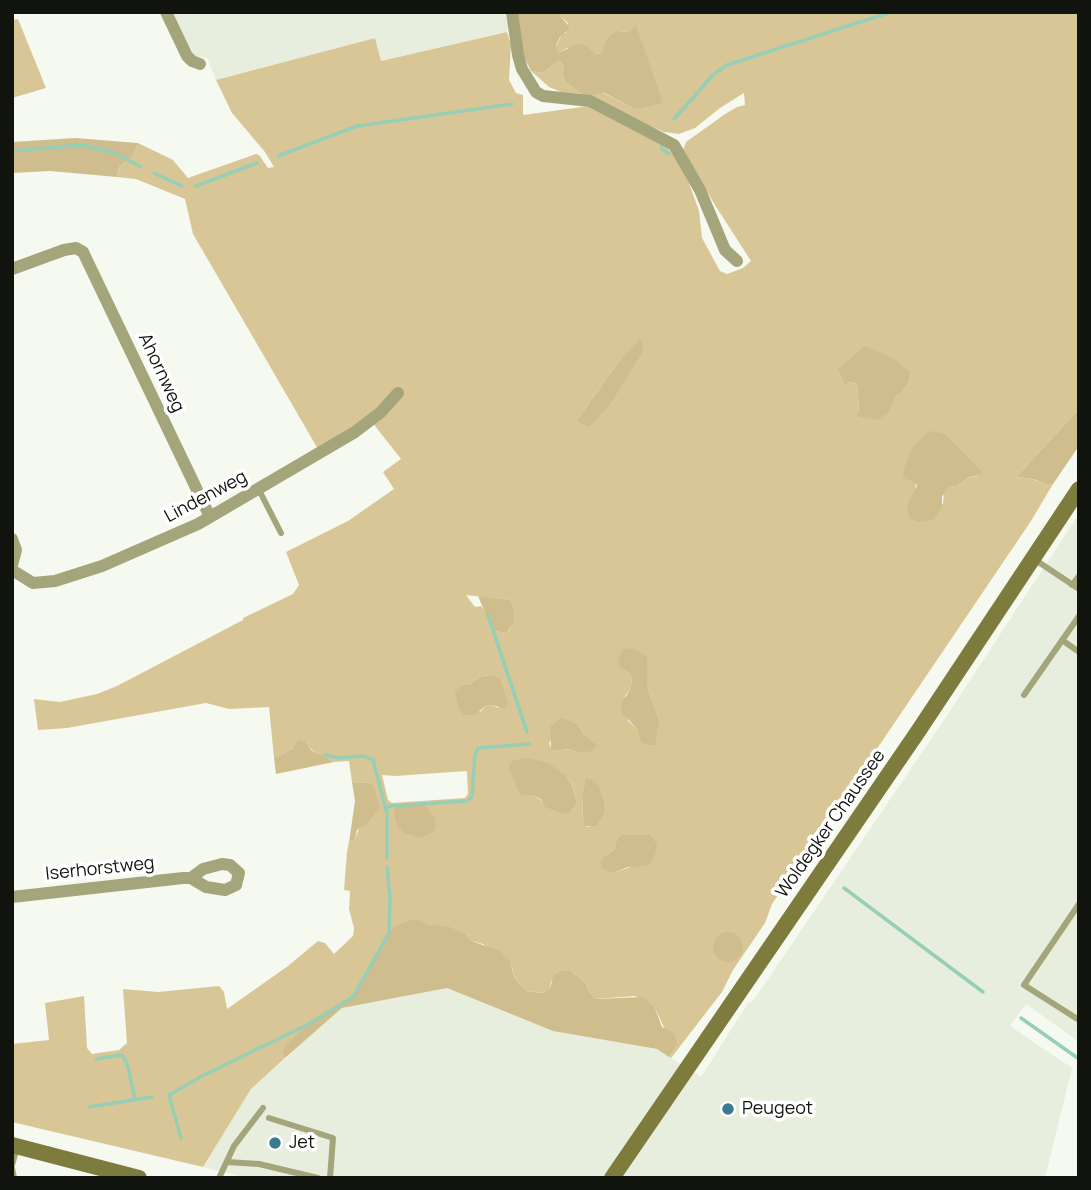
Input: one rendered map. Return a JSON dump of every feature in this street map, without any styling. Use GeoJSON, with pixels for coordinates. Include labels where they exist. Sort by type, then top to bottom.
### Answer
{"type":"FeatureCollection","features":[{"type":"Feature","properties":{"kind":"main road","name":"Woldegker Chaussee"},"geometry":{"type":"LineString","coordinates":[[612,1178],[917,733],[1079,489]]}},
{"type":"Feature","properties":{"kind":"main road"},"geometry":{"type":"LineString","coordinates":[[15,1146],[122,1176],[139,1178]]}},
{"type":"Feature","properties":{"kind":"street"},"geometry":{"type":"LineString","coordinates":[[166,12],[187,56],[200,64]]}},
{"type":"Feature","properties":{"kind":"street"},"geometry":{"type":"LineString","coordinates":[[512,12],[517,55],[536,92],[543,96],[590,101],[674,145],[700,190],[725,250],[737,261]]}},
{"type":"Feature","properties":{"kind":"street","name":"Ahornweg"},"geometry":{"type":"LineString","coordinates":[[12,269],[64,250],[76,248],[83,252],[210,517]]}},
{"type":"Feature","properties":{"kind":"street","name":"Lindenweg"},"geometry":{"type":"LineString","coordinates":[[12,568],[33,583],[55,581],[143,549],[210,517],[355,432],[381,412],[398,393]]}},
{"type":"Feature","properties":{"kind":"street"},"geometry":{"type":"LineString","coordinates":[[12,539],[16,550],[12,568]]}},
{"type":"Feature","properties":{"kind":"street","name":"Iserhorstweg"},"geometry":{"type":"LineString","coordinates":[[12,897],[191,878]]}},
{"type":"Feature","properties":{"kind":"lane"},"geometry":{"type":"LineString","coordinates":[[258,490],[281,533]]}},
{"type":"Feature","properties":{"kind":"lane"},"geometry":{"type":"LineString","coordinates":[[1032,558],[1075,587],[1079,576]]}},
{"type":"Feature","properties":{"kind":"lane"},"geometry":{"type":"LineString","coordinates":[[1024,695],[1079,616]]}},
{"type":"Feature","properties":{"kind":"lane"},"geometry":{"type":"LineString","coordinates":[[1062,640],[1079,652]]}},
{"type":"Feature","properties":{"kind":"lane"},"geometry":{"type":"LineString","coordinates":[[1079,904],[1024,985],[1079,1020]]}},
{"type":"Feature","properties":{"kind":"lane"},"geometry":{"type":"LineString","coordinates":[[219,1178],[234,1146],[263,1108]]}},
{"type":"Feature","properties":{"kind":"lane"},"geometry":{"type":"LineString","coordinates":[[269,1118],[333,1138],[330,1178]]}},
{"type":"Feature","properties":{"kind":"lane"},"geometry":{"type":"LineString","coordinates":[[14,1178],[12,1167],[15,1146]]}},
{"type":"Feature","properties":{"kind":"lane"},"geometry":{"type":"LineString","coordinates":[[227,1162],[259,1164],[318,1178]]}},
{"type":"Feature","properties":{"kind":"shaded area"},"geometry":{"type":"Polygon","coordinates":[[[172,12],[506,12],[508,20],[507,32],[381,61],[375,38],[216,80],[207,58],[194,56],[172,12]]]}},
{"type":"Feature","properties":{"kind":"shaded area"},"geometry":{"type":"Polygon","coordinates":[[[517,12],[562,12],[561,17],[569,26],[556,46],[561,52],[577,44],[585,45],[598,54],[603,51],[606,40],[612,34],[627,32],[636,25],[663,103],[633,108],[604,93],[590,96],[582,94],[565,82],[562,72],[564,66],[559,61],[543,73],[531,71],[523,54],[517,12]]]}},
{"type":"Feature","properties":{"kind":"shaded area"},"geometry":{"type":"Polygon","coordinates":[[[562,12],[1079,12],[1079,409],[1016,477],[1053,484],[1031,521],[772,904],[765,923],[733,970],[722,992],[671,1058],[669,1057],[674,1049],[655,1008],[635,996],[596,999],[589,992],[586,983],[571,971],[561,971],[551,982],[550,988],[543,993],[527,991],[515,979],[512,968],[483,944],[471,941],[466,934],[423,924],[389,933],[353,997],[307,1025],[282,1053],[285,1058],[251,1089],[203,1167],[12,1122],[12,1044],[49,1040],[45,1003],[84,996],[87,1048],[92,1054],[119,1050],[127,1043],[123,989],[158,992],[219,986],[224,992],[227,1009],[318,941],[325,943],[334,954],[353,936],[354,928],[349,909],[350,891],[344,890],[347,852],[349,842],[355,839],[360,826],[367,783],[352,782],[349,761],[334,762],[324,758],[307,743],[297,741],[292,749],[274,758],[269,707],[229,709],[206,703],[67,728],[38,730],[34,699],[60,702],[97,694],[117,686],[293,594],[299,585],[286,552],[348,521],[394,489],[383,472],[401,459],[368,417],[318,449],[193,234],[185,199],[136,179],[117,177],[119,167],[133,156],[138,143],[173,160],[188,178],[256,154],[268,168],[274,167],[265,152],[232,113],[216,80],[375,38],[381,61],[507,32],[511,45],[509,80],[516,93],[523,95],[523,115],[589,106],[664,144],[674,155],[689,183],[699,211],[702,238],[720,271],[727,274],[743,268],[751,261],[683,150],[686,142],[725,114],[745,105],[744,93],[695,128],[679,134],[664,132],[619,113],[590,96],[603,93],[633,108],[662,103],[635,26],[627,32],[619,31],[598,54],[567,48],[561,52],[556,47],[562,34],[566,33],[568,23],[561,17],[562,12]],[[640,358],[621,359],[576,421],[632,370],[640,358]],[[911,374],[848,382],[857,384],[859,412],[891,402],[908,384],[911,374]],[[979,476],[916,483],[915,493],[908,503],[943,504],[944,491],[948,487],[979,476]],[[466,595],[475,607],[481,606],[488,615],[493,631],[507,633],[510,629],[510,600],[466,595]],[[647,657],[620,668],[632,678],[630,690],[625,696],[628,721],[637,729],[642,741],[659,719],[647,687],[647,657]],[[490,675],[480,677],[469,685],[463,685],[480,712],[485,706],[499,708],[490,675]],[[578,725],[551,739],[549,743],[555,751],[569,749],[579,753],[585,736],[578,725]],[[467,771],[382,775],[388,800],[392,803],[465,798],[468,794],[467,771]],[[567,777],[532,795],[567,815],[577,802],[567,777]],[[585,783],[582,795],[583,818],[588,827],[599,822],[605,802],[600,789],[585,783]],[[621,835],[617,838],[614,850],[604,856],[613,873],[636,865],[621,835]]]}},
{"type":"Feature","properties":{"kind":"shaded area"},"geometry":{"type":"Polygon","coordinates":[[[18,19],[46,88],[12,98],[12,20],[18,19]]]}},
{"type":"Feature","properties":{"kind":"shaded area"},"geometry":{"type":"Polygon","coordinates":[[[559,61],[564,66],[562,72],[565,82],[582,94],[561,92],[549,87],[531,71],[543,73],[559,61]]]}},
{"type":"Feature","properties":{"kind":"shaded area"},"geometry":{"type":"Polygon","coordinates":[[[75,138],[138,143],[133,156],[119,167],[117,177],[50,171],[12,173],[12,142],[75,138]]]}},
{"type":"Feature","properties":{"kind":"shaded area"},"geometry":{"type":"Polygon","coordinates":[[[641,338],[643,348],[640,358],[608,407],[589,427],[576,421],[621,359],[641,338]]]}},
{"type":"Feature","properties":{"kind":"shaded area"},"geometry":{"type":"Polygon","coordinates":[[[865,346],[895,359],[911,374],[908,384],[895,396],[890,410],[878,420],[857,416],[857,384],[849,382],[845,385],[838,369],[865,346]]]}},
{"type":"Feature","properties":{"kind":"shaded area"},"geometry":{"type":"Polygon","coordinates":[[[1079,409],[1079,446],[1053,484],[1016,477],[1079,409]]]}},
{"type":"Feature","properties":{"kind":"shaded area"},"geometry":{"type":"Polygon","coordinates":[[[930,431],[945,434],[983,473],[968,478],[957,486],[948,487],[942,497],[942,508],[932,520],[918,522],[910,518],[907,510],[917,486],[903,475],[912,448],[930,431]]]}},
{"type":"Feature","properties":{"kind":"shaded area"},"geometry":{"type":"Polygon","coordinates":[[[1079,514],[1079,1042],[1026,1004],[1010,1026],[1072,1068],[1045,1178],[246,1178],[203,1167],[251,1089],[342,1008],[447,988],[553,1031],[657,1049],[701,1077],[748,1003],[753,1001],[942,723],[1079,514]]]}},
{"type":"Feature","properties":{"kind":"shaded area"},"geometry":{"type":"Polygon","coordinates":[[[478,596],[510,600],[514,621],[507,633],[493,631],[478,596]]]}},
{"type":"Feature","properties":{"kind":"shaded area"},"geometry":{"type":"Polygon","coordinates":[[[634,648],[647,657],[647,687],[659,719],[655,745],[647,745],[641,741],[637,729],[622,713],[621,704],[630,690],[632,678],[620,668],[618,662],[622,650],[634,648]]]}},
{"type":"Feature","properties":{"kind":"shaded area"},"geometry":{"type":"Polygon","coordinates":[[[490,675],[500,678],[508,704],[504,708],[485,706],[475,715],[464,715],[459,710],[455,691],[480,677],[490,675]]]}},
{"type":"Feature","properties":{"kind":"shaded area"},"geometry":{"type":"Polygon","coordinates":[[[562,718],[578,725],[585,736],[597,745],[592,751],[579,753],[569,749],[551,749],[550,727],[562,718]]]}},
{"type":"Feature","properties":{"kind":"shaded area"},"geometry":{"type":"Polygon","coordinates":[[[297,741],[307,743],[311,750],[334,762],[276,774],[274,758],[292,749],[297,741]]]}},
{"type":"Feature","properties":{"kind":"shaded area"},"geometry":{"type":"Polygon","coordinates":[[[526,758],[547,762],[567,777],[577,802],[567,815],[545,807],[542,800],[532,795],[519,792],[509,769],[510,764],[514,760],[526,758]]]}},
{"type":"Feature","properties":{"kind":"shaded area"},"geometry":{"type":"Polygon","coordinates":[[[586,778],[594,781],[605,802],[604,813],[597,826],[585,826],[583,818],[582,795],[586,778]]]}},
{"type":"Feature","properties":{"kind":"shaded area"},"geometry":{"type":"Polygon","coordinates":[[[352,782],[374,786],[380,808],[357,830],[355,839],[349,842],[355,801],[352,782]]]}},
{"type":"Feature","properties":{"kind":"shaded area"},"geometry":{"type":"Polygon","coordinates":[[[424,804],[435,818],[436,827],[433,832],[421,838],[404,833],[397,826],[394,814],[396,806],[424,804]]]}},
{"type":"Feature","properties":{"kind":"shaded area"},"geometry":{"type":"Polygon","coordinates":[[[621,835],[650,835],[657,846],[651,862],[646,866],[628,867],[613,873],[604,870],[601,861],[614,850],[617,838],[621,835]]]}},
{"type":"Feature","properties":{"kind":"shaded area"},"geometry":{"type":"Polygon","coordinates":[[[415,919],[428,925],[447,926],[466,934],[471,941],[498,950],[509,960],[515,979],[527,991],[543,993],[550,988],[554,975],[561,971],[571,971],[586,983],[589,992],[596,999],[642,997],[655,1008],[662,1027],[673,1032],[677,1043],[669,1057],[657,1049],[553,1031],[447,988],[342,1008],[285,1058],[282,1053],[285,1046],[307,1025],[353,997],[389,933],[397,925],[415,919]]]}},
{"type":"Feature","properties":{"kind":"shaded area"},"geometry":{"type":"Polygon","coordinates":[[[728,932],[739,936],[743,947],[739,958],[728,962],[717,958],[713,947],[717,936],[728,932]]]}},
{"type":"Feature","properties":{"kind":"waterway"},"geometry":{"type":"LineString","coordinates":[[674,119],[714,74],[727,65],[891,12]]}},
{"type":"Feature","properties":{"kind":"waterway"},"geometry":{"type":"LineString","coordinates":[[278,156],[357,126],[512,104]]}},
{"type":"Feature","properties":{"kind":"waterway"},"geometry":{"type":"LineString","coordinates":[[661,144],[662,149],[669,154]]}},
{"type":"Feature","properties":{"kind":"waterway"},"geometry":{"type":"LineString","coordinates":[[12,151],[82,145],[115,153],[141,167]]}},
{"type":"Feature","properties":{"kind":"waterway"},"geometry":{"type":"LineString","coordinates":[[196,186],[257,163]]}},
{"type":"Feature","properties":{"kind":"waterway"},"geometry":{"type":"LineString","coordinates":[[154,173],[182,186]]}},
{"type":"Feature","properties":{"kind":"waterway"},"geometry":{"type":"LineString","coordinates":[[488,615],[527,732]]}},
{"type":"Feature","properties":{"kind":"waterway"},"geometry":{"type":"LineString","coordinates":[[386,809],[390,806],[467,801],[472,797],[475,755],[478,748],[529,744]]}},
{"type":"Feature","properties":{"kind":"waterway"},"geometry":{"type":"LineString","coordinates":[[325,755],[338,758],[363,756],[373,760],[387,814],[387,858]]}},
{"type":"Feature","properties":{"kind":"waterway"},"geometry":{"type":"LineString","coordinates":[[181,1138],[169,1095],[307,1025],[353,997],[389,933],[387,867]]}},
{"type":"Feature","properties":{"kind":"waterway"},"geometry":{"type":"LineString","coordinates":[[844,888],[983,992]]}},
{"type":"Feature","properties":{"kind":"waterway"},"geometry":{"type":"LineString","coordinates":[[1021,1018],[1079,1059]]}},
{"type":"Feature","properties":{"kind":"waterway"},"geometry":{"type":"LineString","coordinates":[[96,1059],[122,1055],[127,1063],[135,1099]]}},
{"type":"Feature","properties":{"kind":"waterway"},"geometry":{"type":"LineString","coordinates":[[89,1107],[152,1097]]}},
{"type":"Feature","properties":{"kind":"place","name":"Peugeot"},"geometry":{"type":"Point","coordinates":[728,1109]}},
{"type":"Feature","properties":{"kind":"place","name":"Jet"},"geometry":{"type":"Point","coordinates":[275,1143]}}]}
